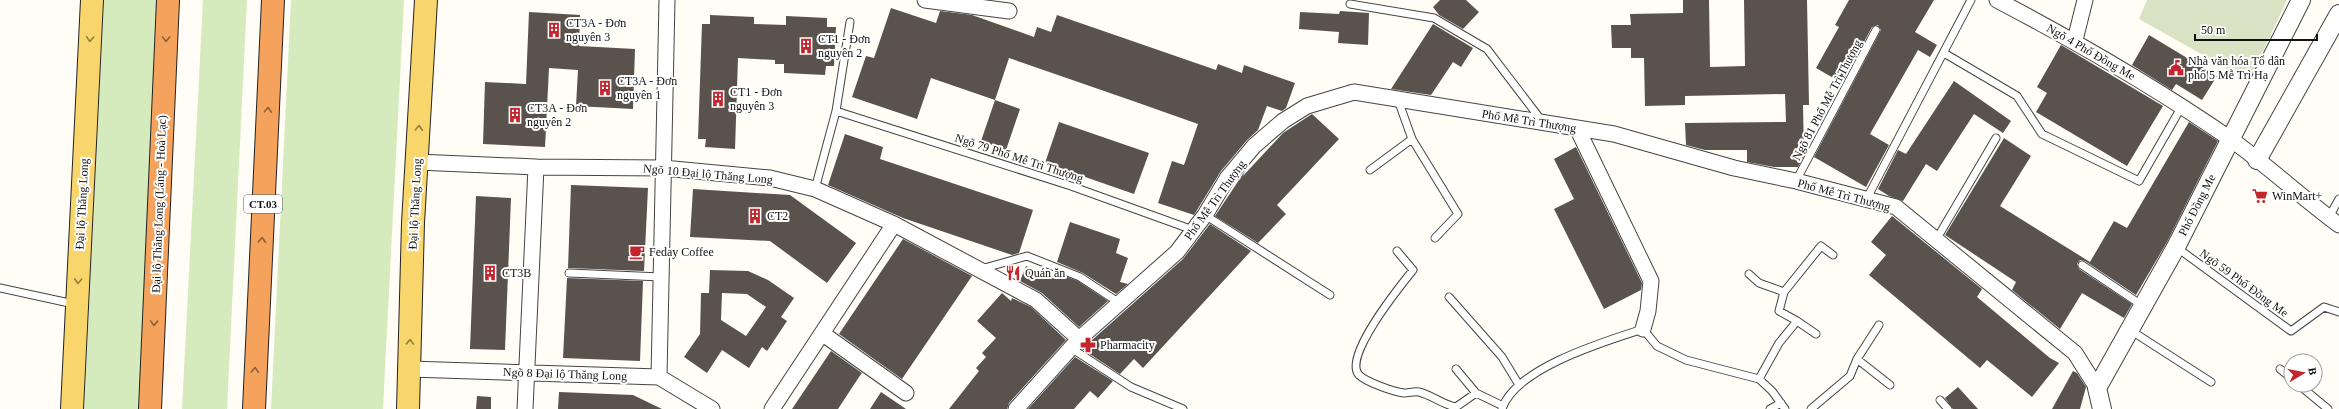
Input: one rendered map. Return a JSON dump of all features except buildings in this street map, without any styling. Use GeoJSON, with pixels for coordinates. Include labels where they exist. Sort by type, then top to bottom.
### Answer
{"type":"FeatureCollection","features":[{"type":"Feature","properties":{"kind":"highway","name":"Đại lộ Thăng Long (Láng - Hoà Lạc)"},"geometry":{"type":"LineString","coordinates":[[150,409],[168,0]]}},
{"type":"Feature","properties":{"kind":"highway","name":"CT.03"},"geometry":{"type":"LineString","coordinates":[[254,409],[273,0]]}},
{"type":"Feature","properties":{"kind":"main road","name":"Đại lộ Thăng Long"},"geometry":{"type":"LineString","coordinates":[[72,409],[92,0]]}},
{"type":"Feature","properties":{"kind":"main road","name":"Đại lộ Thăng Long"},"geometry":{"type":"LineString","coordinates":[[408,409],[417,162],[426,0]]}},
{"type":"Feature","properties":{"kind":"street"},"geometry":{"type":"LineString","coordinates":[[659,377],[668,0]]}},
{"type":"Feature","properties":{"kind":"street"},"geometry":{"type":"LineString","coordinates":[[925,0],[1009,11]]}},
{"type":"Feature","properties":{"kind":"street","name":"Ngõ 4 Phố Đồng Me"},"geometry":{"type":"LineString","coordinates":[[1997,0],[2075,40],[2182,106],[2231,139],[2334,221]]}},
{"type":"Feature","properties":{"kind":"street"},"geometry":{"type":"LineString","coordinates":[[2075,40],[2085,0]]}},
{"type":"Feature","properties":{"kind":"street","name":"Phố Đồng Me"},"geometry":{"type":"LineString","coordinates":[[2097,388],[2176,247],[2301,0]]}},
{"type":"Feature","properties":{"kind":"street"},"geometry":{"type":"LineString","coordinates":[[2257,160],[2339,14]]}},
{"type":"Feature","properties":{"kind":"street","name":"Phố Mễ Trì Thượng"},"geometry":{"type":"LineString","coordinates":[[1016,409],[1075,343],[1121,304],[1177,252],[1205,215],[1228,177],[1254,146],[1283,121],[1307,106],[1354,92],[1614,134],[1734,168],[1796,181],[1896,207],[2075,353],[2097,388]]}},
{"type":"Feature","properties":{"kind":"street"},"geometry":{"type":"LineString","coordinates":[[1577,128],[1651,280],[1648,311],[1643,330]]}},
{"type":"Feature","properties":{"kind":"street","name":"Ngõ 10 Đại lộ Thăng Long"},"geometry":{"type":"LineString","coordinates":[[417,162],[536,167],[663,168],[770,178],[815,188],[894,224],[1036,300],[1075,343]]}},
{"type":"Feature","properties":{"kind":"street"},"geometry":{"type":"LineString","coordinates":[[525,409],[525,374],[536,167]]}},
{"type":"Feature","properties":{"kind":"street"},"geometry":{"type":"LineString","coordinates":[[772,409],[823,334],[894,224]]}},
{"type":"Feature","properties":{"kind":"street"},"geometry":{"type":"LineString","coordinates":[[823,334],[906,393]]}},
{"type":"Feature","properties":{"kind":"street","name":"Ngõ 8 Đại lộ Thăng Long"},"geometry":{"type":"LineString","coordinates":[[410,369],[525,374],[659,377],[712,409]]}},
{"type":"Feature","properties":{"kind":"street"},"geometry":{"type":"LineString","coordinates":[[2097,388],[2102,409]]}},
{"type":"Feature","properties":{"kind":"lane"},"geometry":{"type":"LineString","coordinates":[[1866,200],[1971,0]]}},
{"type":"Feature","properties":{"kind":"lane"},"geometry":{"type":"LineString","coordinates":[[1350,4],[1434,18],[1487,49],[1544,123]]}},
{"type":"Feature","properties":{"kind":"lane"},"geometry":{"type":"LineString","coordinates":[[815,188],[836,112],[850,22]]}},
{"type":"Feature","properties":{"kind":"lane","name":"Ngõ 81 Phố Mễ Trì Thượng"},"geometry":{"type":"LineString","coordinates":[[1796,181],[1876,30]]}},
{"type":"Feature","properties":{"kind":"lane"},"geometry":{"type":"LineString","coordinates":[[1944,53],[2017,96],[2042,134],[2138,181],[2182,106]]}},
{"type":"Feature","properties":{"kind":"lane"},"geometry":{"type":"LineString","coordinates":[[1398,100],[1412,139],[1458,214],[1435,238]]}},
{"type":"Feature","properties":{"kind":"lane","name":"Ngõ 79 Phố Mễ Trì Thượng"},"geometry":{"type":"LineString","coordinates":[[836,112],[1071,186],[1193,230]]}},
{"type":"Feature","properties":{"kind":"lane"},"geometry":{"type":"LineString","coordinates":[[1936,240],[1996,138]]}},
{"type":"Feature","properties":{"kind":"lane"},"geometry":{"type":"LineString","coordinates":[[1370,170],[1412,139]]}},
{"type":"Feature","properties":{"kind":"lane"},"geometry":{"type":"LineString","coordinates":[[2334,221],[2339,199]]}},
{"type":"Feature","properties":{"kind":"lane"},"geometry":{"type":"LineString","coordinates":[[1205,215],[1330,295]]}},
{"type":"Feature","properties":{"kind":"lane"},"geometry":{"type":"LineString","coordinates":[[1816,334],[1780,311],[1784,292],[1821,246],[1833,255]]}},
{"type":"Feature","properties":{"kind":"lane","name":"Ngõ 59 Phố Đồng Me"},"geometry":{"type":"LineString","coordinates":[[2176,247],[2291,332],[2324,307],[2339,312]]}},
{"type":"Feature","properties":{"kind":"lane"},"geometry":{"type":"LineString","coordinates":[[1397,251],[1413,270],[1375,319],[1355,364],[1358,374],[1366,380],[1403,393],[1418,392],[1456,407],[1476,393]]}},
{"type":"Feature","properties":{"kind":"lane"},"geometry":{"type":"LineString","coordinates":[[980,269],[1027,256],[1080,278],[1121,304]]}},
{"type":"Feature","properties":{"kind":"lane"},"geometry":{"type":"LineString","coordinates":[[2082,265],[2143,306]]}},
{"type":"Feature","properties":{"kind":"lane"},"geometry":{"type":"LineString","coordinates":[[569,273],[661,277]]}},
{"type":"Feature","properties":{"kind":"lane"},"geometry":{"type":"LineString","coordinates":[[1749,274],[1760,283],[1784,292]]}},
{"type":"Feature","properties":{"kind":"lane"},"geometry":{"type":"LineString","coordinates":[[0,288],[77,305]]}},
{"type":"Feature","properties":{"kind":"lane"},"geometry":{"type":"LineString","coordinates":[[1449,297],[1502,357],[1519,385]]}},
{"type":"Feature","properties":{"kind":"lane"},"geometry":{"type":"LineString","coordinates":[[1759,379],[1779,343],[1797,321]]}},
{"type":"Feature","properties":{"kind":"lane"},"geometry":{"type":"LineString","coordinates":[[1811,409],[1850,376],[1857,360],[1879,325]]}},
{"type":"Feature","properties":{"kind":"lane"},"geometry":{"type":"LineString","coordinates":[[1456,369],[1476,393],[1503,407],[1519,385],[1541,370],[1585,348],[1643,330],[1657,346],[1686,360],[1759,379],[1783,406],[1770,409]]}},
{"type":"Feature","properties":{"kind":"lane"},"geometry":{"type":"LineString","coordinates":[[2130,330],[2211,382]]}},
{"type":"Feature","properties":{"kind":"lane"},"geometry":{"type":"LineString","coordinates":[[1075,343],[1131,387],[1183,409]]}},
{"type":"Feature","properties":{"kind":"lane"},"geometry":{"type":"LineString","coordinates":[[1857,360],[1890,385]]}},
{"type":"Feature","properties":{"kind":"lane"},"geometry":{"type":"LineString","coordinates":[[2309,393],[2328,409]]}},
{"type":"Feature","properties":{"kind":"lane"},"geometry":{"type":"LineString","coordinates":[[1940,400],[1948,409]]}},
{"type":"Feature","properties":{"kind":"green space"},"geometry":{"type":"Polygon","coordinates":[[[104,0],[162,0],[144,409],[84,409],[104,0]]]}},
{"type":"Feature","properties":{"kind":"green space"},"geometry":{"type":"Polygon","coordinates":[[[203,0],[247,0],[227,409],[182,409],[203,0]]]}},
{"type":"Feature","properties":{"kind":"green space"},"geometry":{"type":"Polygon","coordinates":[[[291,0],[404,0],[383,409],[271,409],[291,0]]]}},
{"type":"Feature","properties":{"kind":"green space"},"geometry":{"type":"Polygon","coordinates":[[[2147,0],[2287,0],[2249,81],[2139,19],[2147,0]]]}},
{"type":"Feature","properties":{"kind":"place","name":"CT3A - Đơn nguyên 3"},"geometry":{"type":"Point","coordinates":[554,30]}},
{"type":"Feature","properties":{"kind":"place","name":"CT1 - Đơn nguyên 2"},"geometry":{"type":"Point","coordinates":[806,46]}},
{"type":"Feature","properties":{"kind":"place","name":"Nhà văn hóa Tổ dân phố 5 Mễ Trì Hạ"},"geometry":{"type":"Point","coordinates":[2176,68]}},
{"type":"Feature","properties":{"kind":"place","name":"CT3A - Đơn nguyên 1"},"geometry":{"type":"Point","coordinates":[605,88]}},
{"type":"Feature","properties":{"kind":"place","name":"CT1 - Đơn nguyên 3"},"geometry":{"type":"Point","coordinates":[718,99]}},
{"type":"Feature","properties":{"kind":"place","name":"CT3A - Đơn nguyên 2"},"geometry":{"type":"Point","coordinates":[515,115]}},
{"type":"Feature","properties":{"kind":"place","name":"WinMart+"},"geometry":{"type":"Point","coordinates":[2260,196]}},
{"type":"Feature","properties":{"kind":"place","name":"CT2"},"geometry":{"type":"Point","coordinates":[755,216]}},
{"type":"Feature","properties":{"kind":"place","name":"Feday Coffee"},"geometry":{"type":"Point","coordinates":[637,252]}},
{"type":"Feature","properties":{"kind":"place","name":"CT3B"},"geometry":{"type":"Point","coordinates":[490,273]}},
{"type":"Feature","properties":{"kind":"place","name":"Quán ăn"},"geometry":{"type":"Point","coordinates":[1013,273]}},
{"type":"Feature","properties":{"kind":"place","name":"Pharmacity"},"geometry":{"type":"Point","coordinates":[1088,345]}}]}
